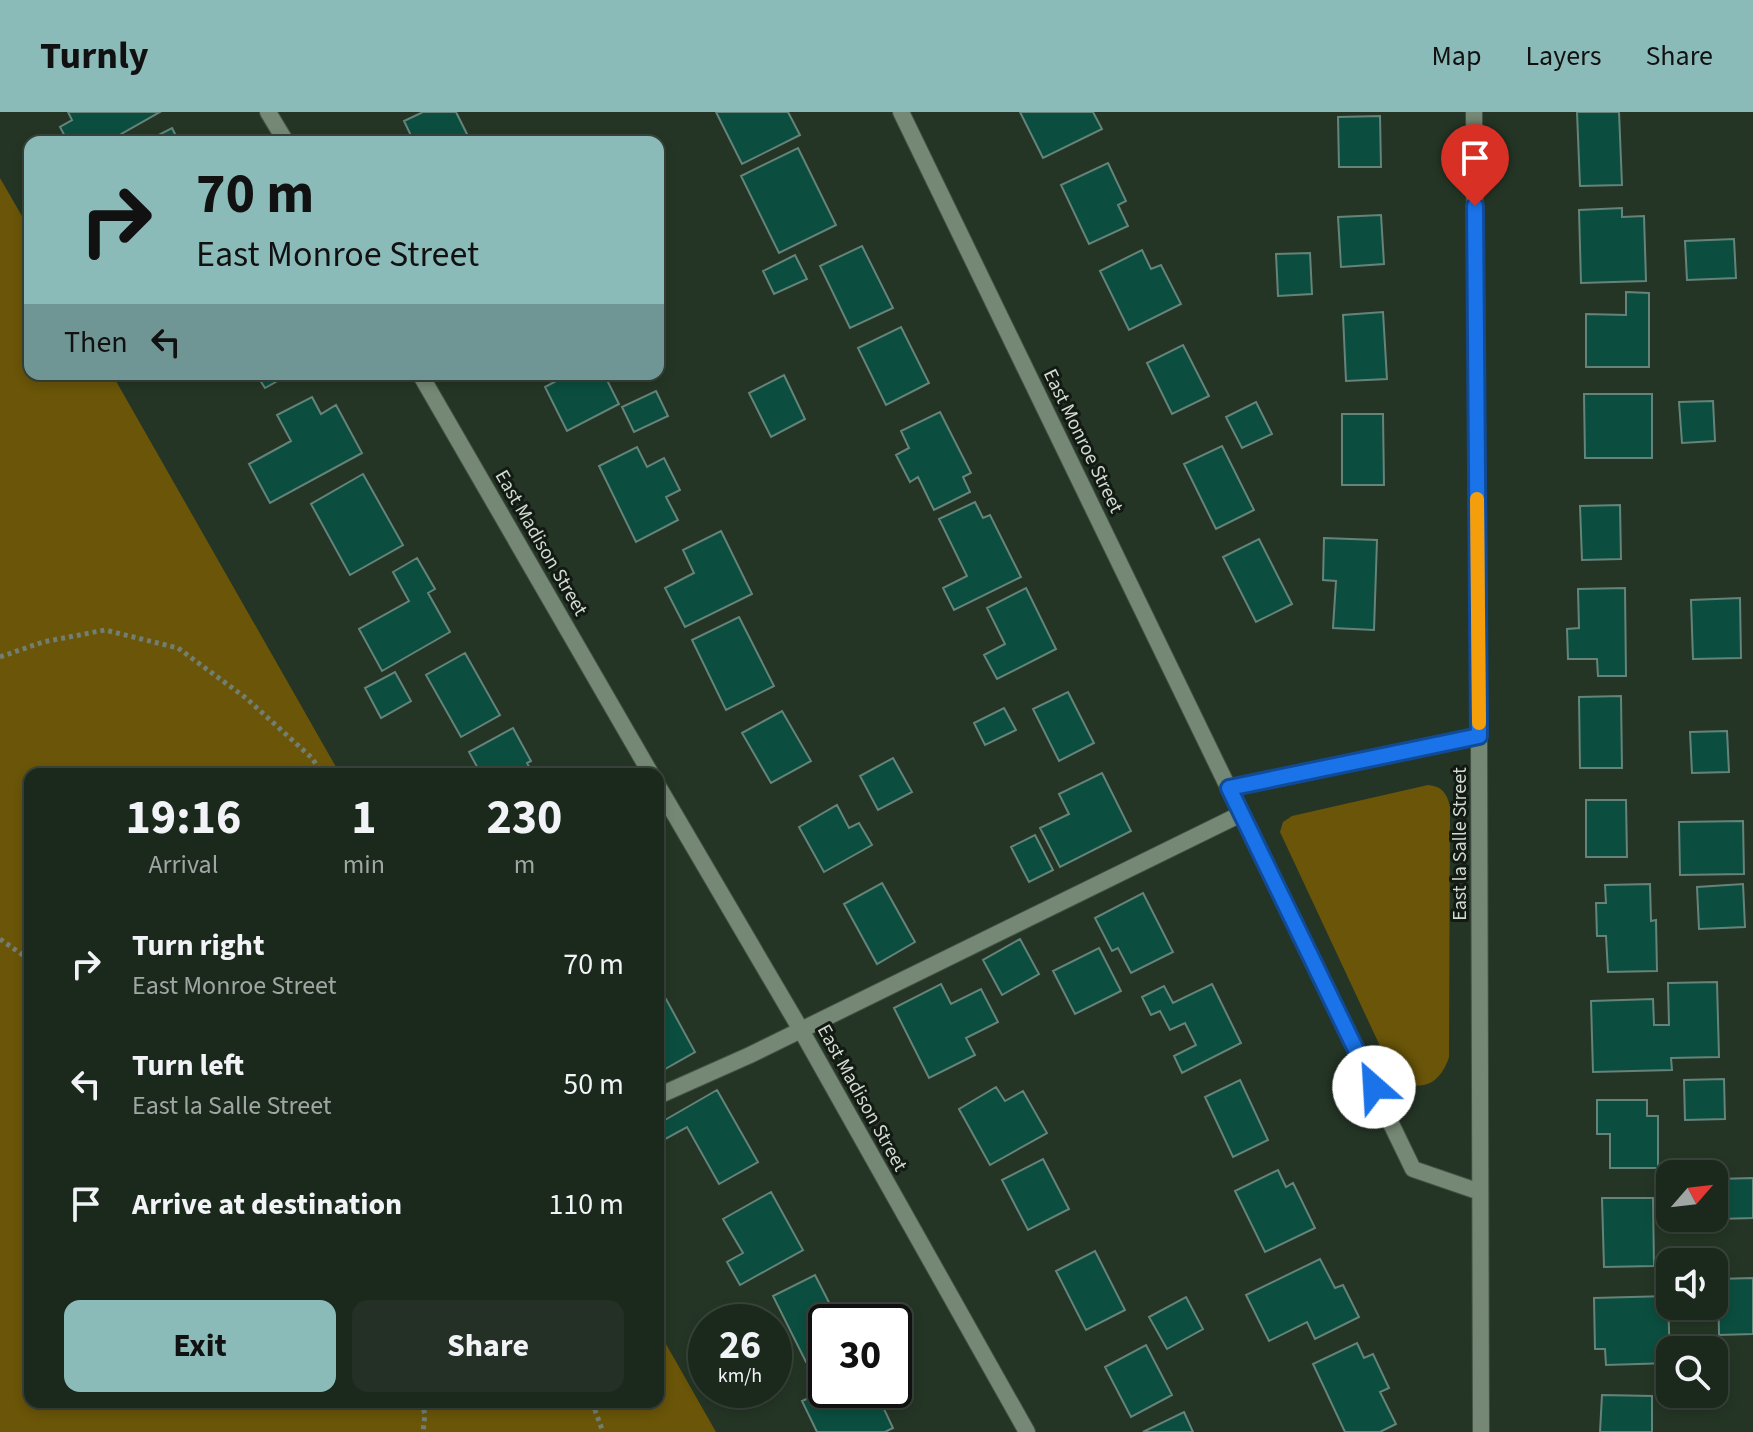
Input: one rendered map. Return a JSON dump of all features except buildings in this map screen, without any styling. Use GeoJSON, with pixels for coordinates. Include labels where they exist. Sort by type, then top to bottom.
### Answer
{"type":"FeatureCollection","features":[{"type":"Feature","properties":{"kind":"street"},"geometry":{"type":"LineString","coordinates":[[268,112],[282,136]]}},
{"type":"Feature","properties":{"kind":"street","name":"East Monroe Street"},"geometry":{"type":"LineString","coordinates":[[901,112],[1413,1169],[1480,1192]]}},
{"type":"Feature","properties":{"kind":"street","name":"East la Salle Street"},"geometry":{"type":"LineString","coordinates":[[1474,112],[1481,1432]]}},
{"type":"Feature","properties":{"kind":"street","name":"East Madison Street"},"geometry":{"type":"LineString","coordinates":[[423,380],[648,768]]}},
{"type":"Feature","properties":{"kind":"street"},"geometry":{"type":"LineString","coordinates":[[1229,788],[1479,736]]}},
{"type":"Feature","properties":{"kind":"street","name":"East Madison Street"},"geometry":{"type":"LineString","coordinates":[[664,796],[801,1030],[1027,1432]]}},
{"type":"Feature","properties":{"kind":"street"},"geometry":{"type":"LineString","coordinates":[[664,1093],[801,1030],[1241,814]]}},
{"type":"Feature","properties":{"kind":"path"},"geometry":{"type":"LineString","coordinates":[[0,657],[43,642],[105,630],[178,648],[246,698],[312,758],[318,768]]}},
{"type":"Feature","properties":{"kind":"path"},"geometry":{"type":"LineString","coordinates":[[0,939],[24,956]]}},
{"type":"Feature","properties":{"kind":"path"},"geometry":{"type":"LineString","coordinates":[[423,1408],[423,1432]]}},
{"type":"Feature","properties":{"kind":"path"},"geometry":{"type":"LineString","coordinates":[[594,1408],[603,1432]]}},
{"type":"Feature","properties":{"kind":"shaded area"},"geometry":{"type":"Polygon","coordinates":[[[0,178],[24,220],[24,380],[115,380],[337,768],[24,768],[24,1408],[664,1408],[664,1341],[688,1383],[688,1408],[702,1408],[716,1432],[0,1432],[0,178]]]}},
{"type":"Feature","properties":{"kind":"shaded area"},"geometry":{"type":"Polygon","coordinates":[[[1428,785],[1443,791],[1450,807],[1449,1057],[1434,1081],[1420,1086],[1394,1076],[1280,832],[1283,822],[1292,816],[1428,785]]]}},
{"type":"Feature","properties":{"kind":"slow traffic"},"geometry":{"type":"LineString","coordinates":[[1477,499],[1479,723]]}},
{"type":"Feature","properties":{"kind":"route"},"geometry":{"type":"LineString","coordinates":[[1374,1087],[1229,788],[1479,736],[1475,206]]}}]}
